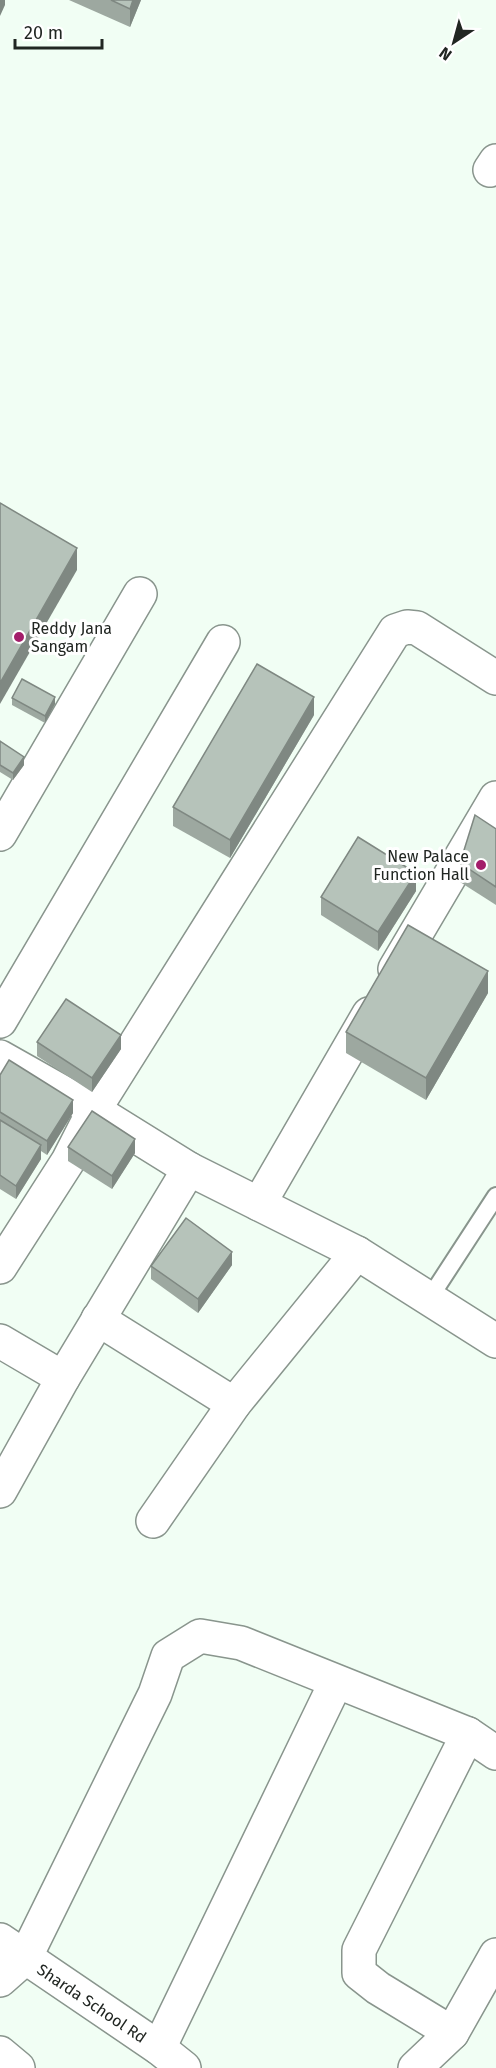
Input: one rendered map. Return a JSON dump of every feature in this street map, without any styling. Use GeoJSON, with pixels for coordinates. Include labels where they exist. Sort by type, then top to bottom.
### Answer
{"type":"FeatureCollection","features":[{"type":"Feature","properties":{"kind":"street"},"geometry":{"type":"LineString","coordinates":[[0,834],[140,594]]}},
{"type":"Feature","properties":{"kind":"street"},"geometry":{"type":"LineString","coordinates":[[0,1267],[68,1161],[94,1110],[395,631],[406,627],[417,628],[496,678]]}},
{"type":"Feature","properties":{"kind":"street"},"geometry":{"type":"LineString","coordinates":[[0,1021],[223,642]]}},
{"type":"Feature","properties":{"kind":"street"},"geometry":{"type":"LineString","coordinates":[[259,1204],[496,798]]}},
{"type":"Feature","properties":{"kind":"street"},"geometry":{"type":"LineString","coordinates":[[0,1058],[94,1110],[189,1169],[357,1254],[496,1341]]}},
{"type":"Feature","properties":{"kind":"street"},"geometry":{"type":"LineString","coordinates":[[0,1491],[63,1378],[189,1169]]}},
{"type":"Feature","properties":{"kind":"street"},"geometry":{"type":"LineString","coordinates":[[153,1521],[234,1404],[357,1254]]}},
{"type":"Feature","properties":{"kind":"street"},"geometry":{"type":"LineString","coordinates":[[98,1319],[234,1404]]}},
{"type":"Feature","properties":{"kind":"street"},"geometry":{"type":"LineString","coordinates":[[0,1341],[63,1378]]}},
{"type":"Feature","properties":{"kind":"street"},"geometry":{"type":"LineString","coordinates":[[0,1980],[13,1949],[155,1694],[168,1656],[200,1636],[241,1643],[468,1734],[496,1754]]}},
{"type":"Feature","properties":{"kind":"street"},"geometry":{"type":"LineString","coordinates":[[172,2058],[336,1682]]}},
{"type":"Feature","properties":{"kind":"street"},"geometry":{"type":"LineString","coordinates":[[452,2033],[378,1988],[360,1973],[359,1950],[468,1734]]}},
{"type":"Feature","properties":{"kind":"street","name":"Sharda School Rd"},"geometry":{"type":"LineString","coordinates":[[13,1949],[172,2058]]}},
{"type":"Feature","properties":{"kind":"street"},"geometry":{"type":"LineString","coordinates":[[415,2068],[452,2033],[496,1955]]}},
{"type":"Feature","properties":{"kind":"street"},"geometry":{"type":"LineString","coordinates":[[0,2053],[18,2068]]}},
{"type":"Feature","properties":{"kind":"lane"},"geometry":{"type":"LineString","coordinates":[[429,1299],[496,1196]]}},
{"type":"Feature","properties":{"kind":"building"},"geometry":{"type":"Polygon","coordinates":[[[111,0],[133,0],[130,9],[111,0]]]}},
{"type":"Feature","properties":{"kind":"building","name":"Reddy Jana Sangam"},"geometry":{"type":"Polygon","coordinates":[[[0,503],[77,548],[0,683],[0,503]]]}},
{"type":"Feature","properties":{"kind":"building"},"geometry":{"type":"Polygon","coordinates":[[[257,664],[314,697],[230,840],[173,807],[257,664]]]}},
{"type":"Feature","properties":{"kind":"building"},"geometry":{"type":"Polygon","coordinates":[[[22,679],[55,697],[45,716],[12,698],[22,679]]]}},
{"type":"Feature","properties":{"kind":"building"},"geometry":{"type":"Polygon","coordinates":[[[0,741],[24,757],[13,773],[0,765],[0,741]]]}},
{"type":"Feature","properties":{"kind":"building","name":"New Palace Function Hall"},"geometry":{"type":"Polygon","coordinates":[[[475,815],[496,829],[496,887],[460,863],[475,815]]]}},
{"type":"Feature","properties":{"kind":"building"},"geometry":{"type":"Polygon","coordinates":[[[358,837],[416,873],[378,932],[321,897],[358,837]]]}},
{"type":"Feature","properties":{"kind":"building"},"geometry":{"type":"Polygon","coordinates":[[[408,925],[488,971],[426,1078],[346,1032],[408,925]]]}},
{"type":"Feature","properties":{"kind":"building"},"geometry":{"type":"Polygon","coordinates":[[[66,999],[121,1035],[92,1078],[37,1042],[66,999]]]}},
{"type":"Feature","properties":{"kind":"building"},"geometry":{"type":"Polygon","coordinates":[[[9,1060],[73,1100],[47,1141],[0,1112],[0,1075],[9,1060]]]}},
{"type":"Feature","properties":{"kind":"building"},"geometry":{"type":"Polygon","coordinates":[[[92,1111],[135,1139],[112,1176],[68,1147],[92,1111]]]}},
{"type":"Feature","properties":{"kind":"building"},"geometry":{"type":"Polygon","coordinates":[[[0,1120],[41,1145],[16,1186],[0,1175],[0,1120]]]}},
{"type":"Feature","properties":{"kind":"building"},"geometry":{"type":"Polygon","coordinates":[[[186,1218],[232,1252],[198,1299],[151,1266],[186,1218]]]}},
{"type":"Feature","properties":{"kind":"place","name":"Reddy Jana Sangam"},"geometry":{"type":"Point","coordinates":[19,637]}},
{"type":"Feature","properties":{"kind":"place","name":"New Palace Function Hall"},"geometry":{"type":"Point","coordinates":[481,865]}}]}
